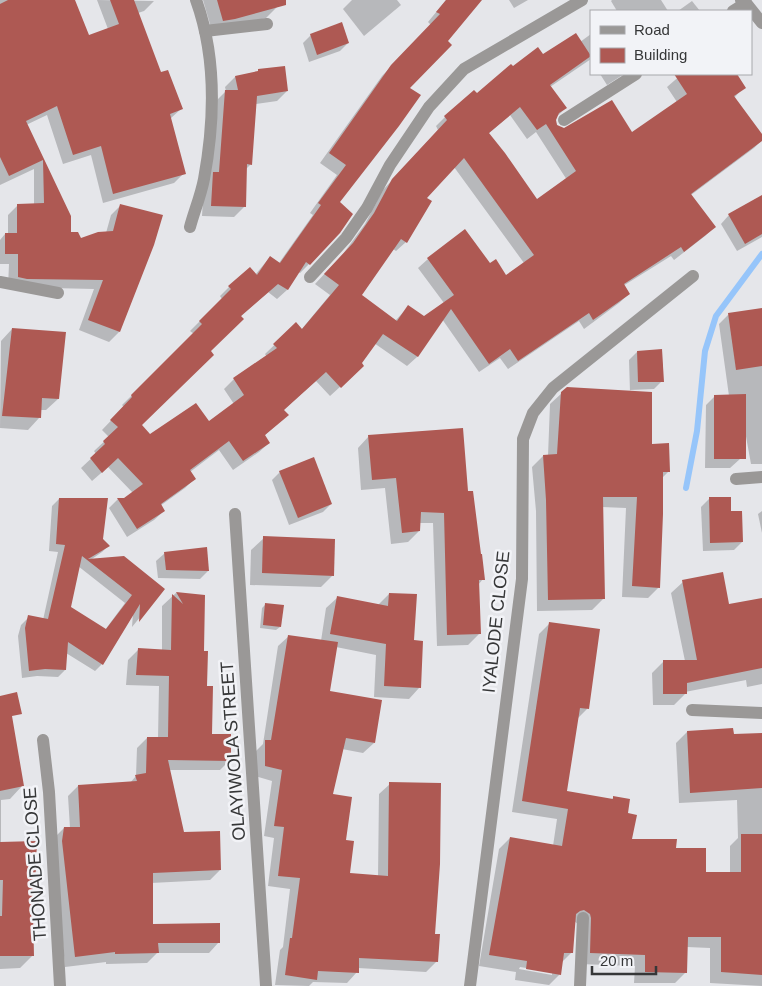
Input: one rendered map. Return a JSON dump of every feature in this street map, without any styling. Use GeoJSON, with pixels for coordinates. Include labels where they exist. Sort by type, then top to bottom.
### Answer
{"type":"FeatureCollection","features":[{"type":"Feature","properties":{"kind":"street"},"geometry":{"type":"LineString","coordinates":[[190,227],[204,181],[212,120],[212,74],[203,19],[196,0]]}},
{"type":"Feature","properties":{"kind":"street"},"geometry":{"type":"LineString","coordinates":[[310,277],[346,238],[367,208],[390,164],[429,107],[464,69],[582,0]]}},
{"type":"Feature","properties":{"kind":"street"},"geometry":{"type":"LineString","coordinates":[[735,10],[750,4],[762,23]]}},
{"type":"Feature","properties":{"kind":"street"},"geometry":{"type":"LineString","coordinates":[[205,31],[266,24]]}},
{"type":"Feature","properties":{"kind":"street"},"geometry":{"type":"LineString","coordinates":[[564,120],[634,75]]}},
{"type":"Feature","properties":{"kind":"street","name":"IYALODE CLOSE"},"geometry":{"type":"LineString","coordinates":[[470,986],[522,579],[523,439],[533,413],[553,388],[693,276]]}},
{"type":"Feature","properties":{"kind":"street"},"geometry":{"type":"LineString","coordinates":[[0,282],[58,293]]}},
{"type":"Feature","properties":{"kind":"street"},"geometry":{"type":"LineString","coordinates":[[736,479],[762,477]]}},
{"type":"Feature","properties":{"kind":"street","name":"OLAYIWOLA STREET"},"geometry":{"type":"LineString","coordinates":[[235,514],[266,986]]}},
{"type":"Feature","properties":{"kind":"street"},"geometry":{"type":"LineString","coordinates":[[692,710],[762,713]]}},
{"type":"Feature","properties":{"kind":"street","name":"THONADE CLOSE"},"geometry":{"type":"LineString","coordinates":[[43,740],[60,986]]}},
{"type":"Feature","properties":{"kind":"street"},"geometry":{"type":"LineString","coordinates":[[580,986],[583,918]]}},
{"type":"Feature","properties":{"kind":"building"},"geometry":{"type":"Polygon","coordinates":[[[8,0],[75,0],[89,35],[119,24],[110,0],[134,0],[161,72],[168,70],[183,109],[170,114],[186,174],[113,194],[101,146],[73,155],[57,106],[26,121],[71,216],[71,232],[78,232],[81,238],[98,232],[113,231],[120,204],[163,215],[154,245],[120,332],[88,320],[103,280],[27,279],[18,277],[18,254],[5,254],[5,233],[17,233],[17,204],[44,203],[43,160],[9,176],[0,157],[0,4],[8,0]]]}},
{"type":"Feature","properties":{"kind":"building"},"geometry":{"type":"Polygon","coordinates":[[[217,0],[286,0],[286,5],[223,21],[217,0]]]}},
{"type":"Feature","properties":{"kind":"building"},"geometry":{"type":"Polygon","coordinates":[[[446,0],[482,0],[448,41],[452,45],[410,88],[421,95],[340,202],[353,214],[340,233],[310,265],[306,262],[288,290],[278,284],[241,316],[244,319],[211,351],[214,355],[142,425],[150,434],[196,403],[209,421],[244,395],[233,378],[277,348],[273,344],[296,322],[302,329],[339,285],[324,274],[353,243],[374,213],[392,179],[447,120],[444,116],[474,90],[477,93],[511,64],[513,66],[538,47],[543,54],[576,33],[590,54],[590,57],[550,85],[567,108],[559,113],[556,120],[557,125],[564,128],[612,100],[632,132],[687,94],[675,75],[738,75],[746,88],[734,96],[762,134],[762,141],[691,194],[716,227],[684,252],[681,247],[624,284],[630,294],[593,320],[589,313],[518,361],[510,349],[489,364],[451,309],[418,357],[383,334],[362,363],[364,366],[341,388],[326,372],[284,410],[289,415],[265,435],[270,443],[243,461],[229,441],[190,470],[196,479],[161,504],[165,511],[137,529],[117,498],[124,498],[143,484],[118,458],[102,473],[90,458],[105,444],[103,441],[118,427],[110,420],[132,397],[131,395],[202,324],[199,321],[231,289],[228,286],[250,267],[257,275],[270,256],[280,263],[321,205],[318,203],[346,165],[329,153],[391,65],[440,14],[436,12],[446,0]],[[520,107],[489,133],[537,199],[576,171],[546,124],[537,130],[520,107]],[[464,158],[427,198],[432,201],[407,243],[401,239],[362,295],[397,321],[408,305],[424,316],[454,295],[427,258],[465,229],[490,263],[496,259],[506,275],[534,255],[464,158]]]}},
{"type":"Feature","properties":{"kind":"building"},"geometry":{"type":"Polygon","coordinates":[[[342,22],[349,43],[317,55],[310,34],[342,22]]]}},
{"type":"Feature","properties":{"kind":"building"},"geometry":{"type":"Polygon","coordinates":[[[285,66],[288,91],[257,96],[252,165],[247,164],[246,207],[211,206],[213,172],[219,172],[225,90],[238,90],[235,76],[258,71],[258,69],[285,66]]]}},
{"type":"Feature","properties":{"kind":"building"},"geometry":{"type":"Polygon","coordinates":[[[762,195],[762,234],[745,244],[728,214],[762,195]]]}},
{"type":"Feature","properties":{"kind":"building"},"geometry":{"type":"Polygon","coordinates":[[[762,308],[762,366],[736,370],[728,313],[762,308]]]}},
{"type":"Feature","properties":{"kind":"building"},"geometry":{"type":"Polygon","coordinates":[[[12,328],[66,332],[59,399],[42,398],[41,418],[2,416],[12,328]]]}},
{"type":"Feature","properties":{"kind":"building"},"geometry":{"type":"Polygon","coordinates":[[[662,349],[664,382],[638,382],[637,351],[662,349]]]}},
{"type":"Feature","properties":{"kind":"building"},"geometry":{"type":"Polygon","coordinates":[[[567,387],[652,392],[652,444],[669,443],[670,472],[663,472],[660,588],[632,586],[637,497],[603,497],[605,599],[548,600],[543,455],[557,454],[561,392],[567,387]]]}},
{"type":"Feature","properties":{"kind":"building"},"geometry":{"type":"Polygon","coordinates":[[[746,394],[746,459],[714,459],[714,395],[746,394]]]}},
{"type":"Feature","properties":{"kind":"building"},"geometry":{"type":"Polygon","coordinates":[[[463,428],[468,491],[473,491],[485,580],[479,580],[481,634],[447,635],[444,513],[421,512],[420,531],[402,533],[396,478],[372,480],[368,435],[463,428]]]}},
{"type":"Feature","properties":{"kind":"building"},"geometry":{"type":"Polygon","coordinates":[[[314,457],[332,504],[298,518],[279,471],[314,457]]]}},
{"type":"Feature","properties":{"kind":"building"},"geometry":{"type":"Polygon","coordinates":[[[709,497],[731,497],[731,511],[742,511],[743,542],[710,543],[709,497]]]}},
{"type":"Feature","properties":{"kind":"building"},"geometry":{"type":"Polygon","coordinates":[[[59,498],[108,498],[103,539],[110,546],[88,559],[124,556],[165,589],[139,622],[140,604],[103,665],[68,642],[66,670],[45,669],[29,671],[25,628],[28,615],[48,619],[65,545],[56,544],[59,498]],[[82,556],[71,607],[106,629],[132,595],[82,556]]]}},
{"type":"Feature","properties":{"kind":"building"},"geometry":{"type":"Polygon","coordinates":[[[263,536],[335,539],[334,576],[262,573],[263,536]]]}},
{"type":"Feature","properties":{"kind":"building"},"geometry":{"type":"Polygon","coordinates":[[[207,547],[209,571],[166,570],[164,552],[207,547]]]}},
{"type":"Feature","properties":{"kind":"building"},"geometry":{"type":"Polygon","coordinates":[[[723,572],[729,604],[762,598],[762,668],[687,683],[687,694],[663,694],[663,660],[697,660],[682,580],[723,572]]]}},
{"type":"Feature","properties":{"kind":"building"},"geometry":{"type":"Polygon","coordinates":[[[176,592],[205,595],[204,651],[208,651],[207,686],[213,686],[212,734],[231,734],[231,761],[168,760],[184,832],[220,831],[221,870],[153,873],[153,924],[220,923],[220,943],[158,943],[159,953],[115,954],[115,952],[75,957],[62,841],[64,827],[80,827],[78,785],[137,781],[135,775],[146,773],[147,737],[168,737],[169,676],[136,675],[138,648],[171,650],[172,594],[183,604],[176,592]]]}},
{"type":"Feature","properties":{"kind":"building"},"geometry":{"type":"Polygon","coordinates":[[[389,593],[417,594],[414,640],[423,641],[421,688],[384,686],[386,644],[330,634],[337,596],[388,606],[389,593]]]}},
{"type":"Feature","properties":{"kind":"building"},"geometry":{"type":"Polygon","coordinates":[[[265,603],[284,605],[281,627],[263,625],[265,603]]]}},
{"type":"Feature","properties":{"kind":"building"},"geometry":{"type":"Polygon","coordinates":[[[549,622],[600,629],[589,709],[580,708],[567,791],[613,799],[613,796],[630,799],[628,813],[637,815],[632,839],[677,839],[676,848],[706,848],[706,872],[741,872],[741,834],[762,834],[762,975],[721,972],[721,937],[688,937],[687,973],[645,972],[645,955],[590,953],[591,918],[590,914],[584,910],[576,914],[573,953],[564,953],[561,975],[526,969],[527,961],[489,955],[510,837],[562,846],[568,809],[522,801],[549,622]]]}},
{"type":"Feature","properties":{"kind":"building"},"geometry":{"type":"Polygon","coordinates":[[[288,635],[338,642],[330,691],[382,700],[375,743],[346,738],[333,794],[352,797],[346,840],[354,841],[350,873],[388,876],[389,782],[441,783],[440,864],[435,934],[440,934],[438,962],[359,958],[359,973],[318,971],[317,980],[285,975],[300,878],[278,876],[284,827],[274,826],[282,770],[265,766],[265,740],[271,740],[288,635]]]}},
{"type":"Feature","properties":{"kind":"building"},"geometry":{"type":"Polygon","coordinates":[[[17,692],[22,714],[12,716],[24,786],[0,791],[0,696],[17,692]]]}},
{"type":"Feature","properties":{"kind":"building"},"geometry":{"type":"Polygon","coordinates":[[[733,728],[734,734],[762,733],[762,788],[690,793],[687,731],[733,728]]]}},
{"type":"Feature","properties":{"kind":"building"},"geometry":{"type":"Polygon","coordinates":[[[37,841],[33,912],[34,956],[0,956],[0,916],[2,916],[3,880],[0,880],[0,842],[37,841]]]}},
{"type":"Feature","properties":{"kind":"waterway"},"geometry":{"type":"LineString","coordinates":[[686,488],[697,431],[705,351],[716,316],[762,254]]}}]}
